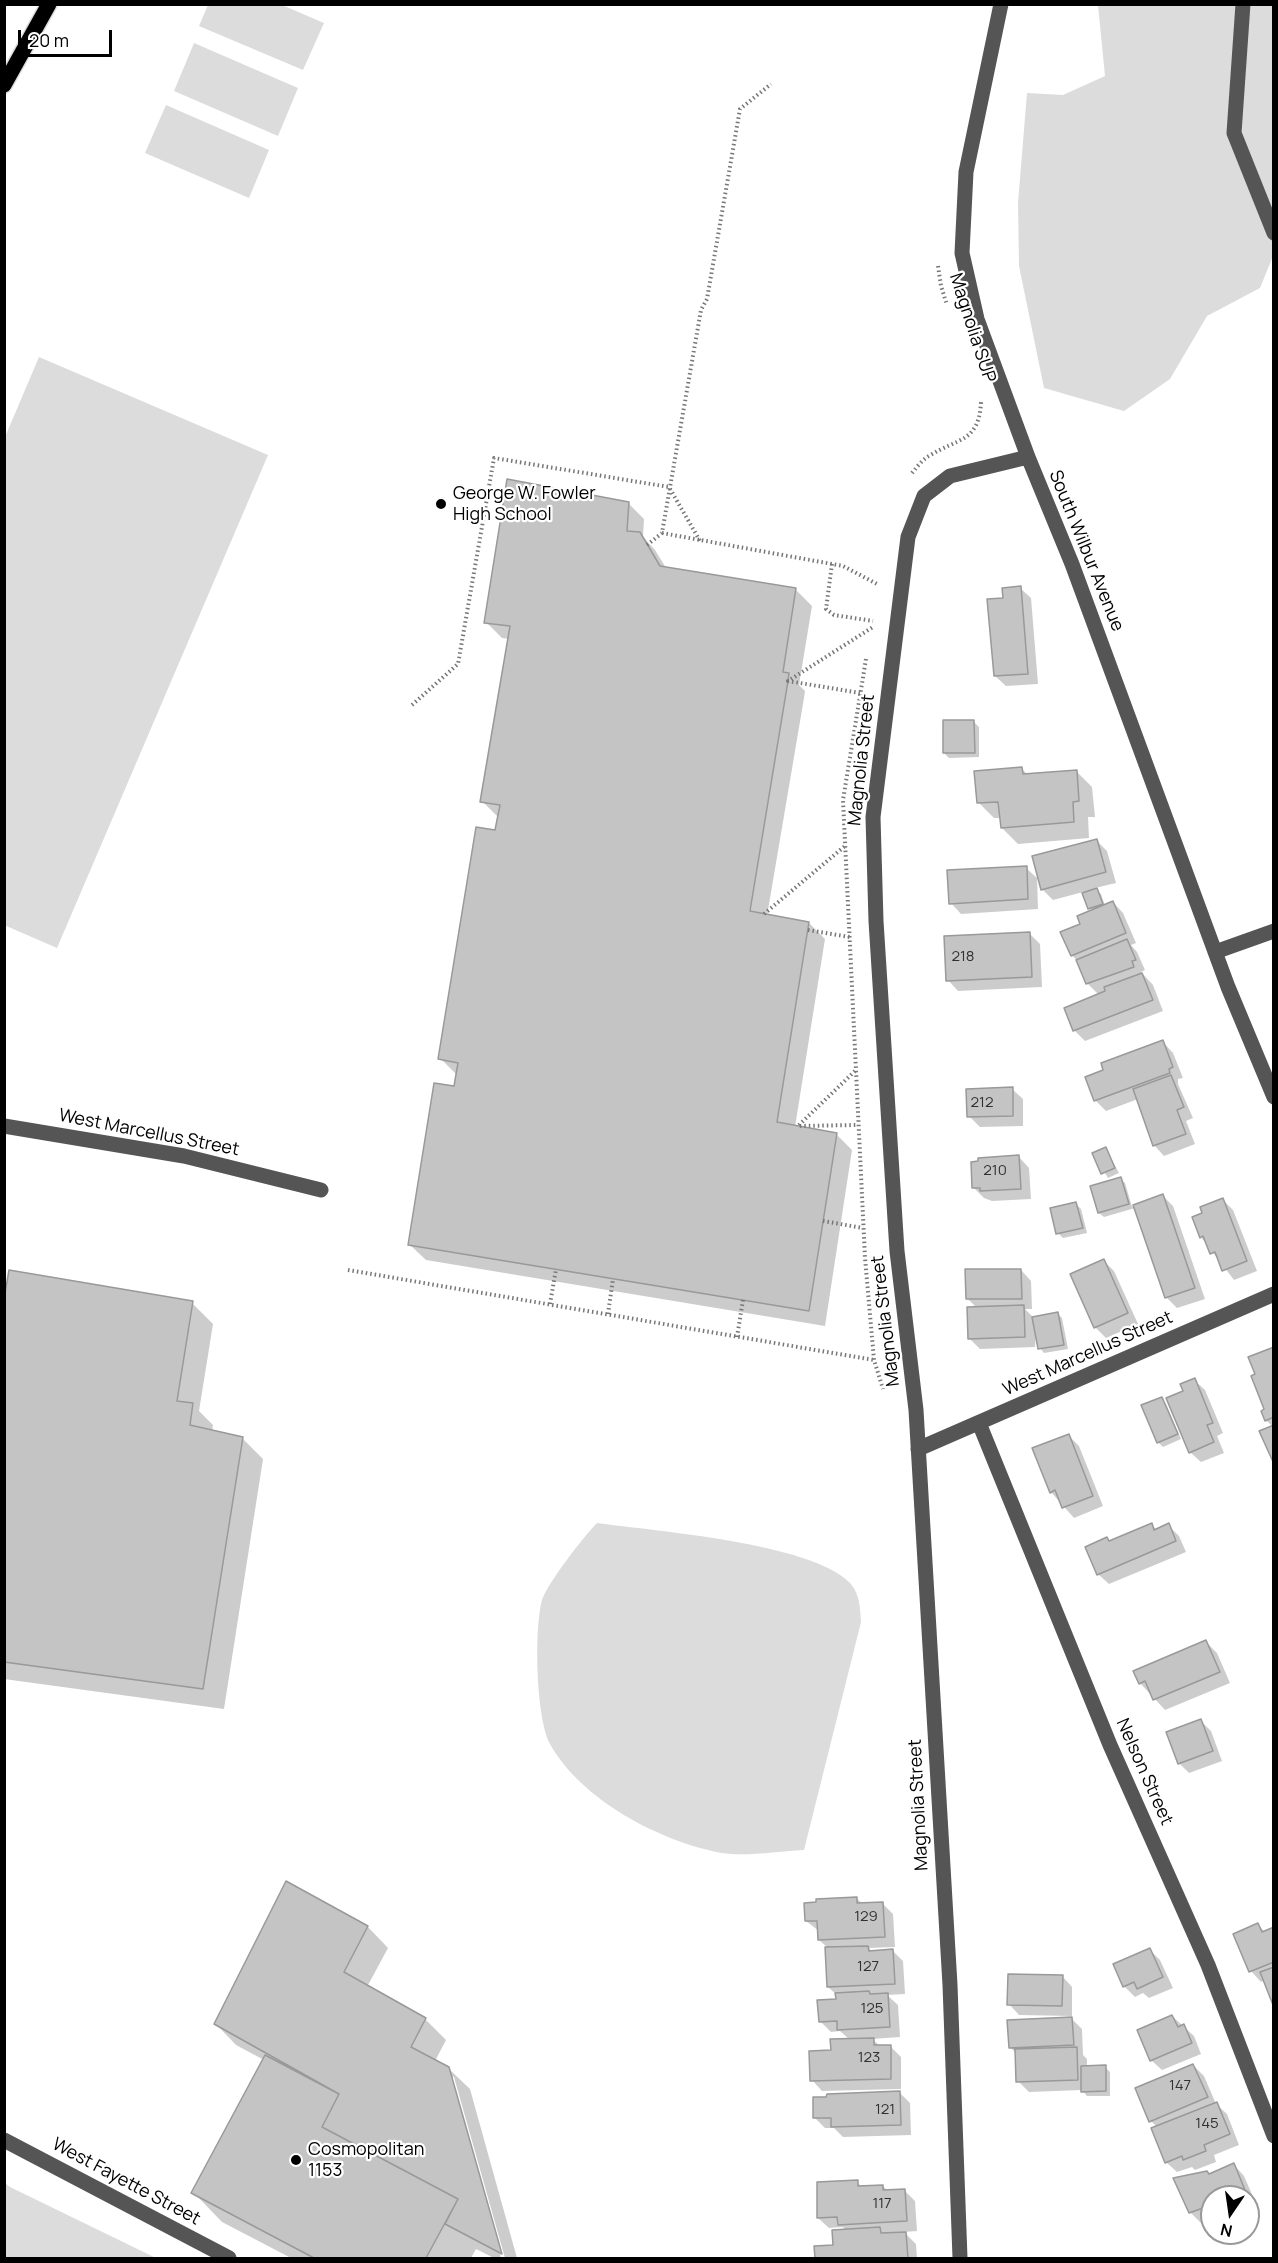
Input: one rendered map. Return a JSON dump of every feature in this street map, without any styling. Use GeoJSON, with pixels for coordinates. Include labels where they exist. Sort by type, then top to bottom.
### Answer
{"type":"FeatureCollection","features":[{"type":"Feature","properties":{"kind":"main road"},"geometry":{"type":"LineString","coordinates":[[4,85],[49,4]]}},
{"type":"Feature","properties":{"kind":"street","name":"South Wilbur Avenue"},"geometry":{"type":"LineString","coordinates":[[1001,4],[966,172],[962,253],[977,318],[1028,457],[1072,564],[1215,952],[1274,1097]]}},
{"type":"Feature","properties":{"kind":"street"},"geometry":{"type":"LineString","coordinates":[[1243,4],[1234,133],[1274,233]]}},
{"type":"Feature","properties":{"kind":"street","name":"Magnolia Street"},"geometry":{"type":"LineString","coordinates":[[960,2259],[950,1985],[916,1410],[897,1251],[876,921],[873,817],[908,537],[924,496],[950,476],[1028,457]]}},
{"type":"Feature","properties":{"kind":"street"},"geometry":{"type":"LineString","coordinates":[[1215,952],[1274,931]]}},
{"type":"Feature","properties":{"kind":"street","name":"West Marcellus Street"},"geometry":{"type":"LineString","coordinates":[[4,1126],[184,1156],[321,1190]]}},
{"type":"Feature","properties":{"kind":"street","name":"West Marcellus Street"},"geometry":{"type":"LineString","coordinates":[[918,1449],[1274,1294]]}},
{"type":"Feature","properties":{"kind":"street","name":"Nelson Street"},"geometry":{"type":"LineString","coordinates":[[979,1423],[1110,1745],[1208,1965],[1274,2136]]}},
{"type":"Feature","properties":{"kind":"street","name":"West Fayette Street"},"geometry":{"type":"LineString","coordinates":[[4,2140],[229,2259]]}},
{"type":"Feature","properties":{"kind":"path"},"geometry":{"type":"LineString","coordinates":[[647,545],[662,533],[701,310],[707,299],[740,109],[771,84]]}},
{"type":"Feature","properties":{"kind":"path","name":"Magnolia SUP"},"geometry":{"type":"LineString","coordinates":[[937,259],[941,286],[951,315]]}},
{"type":"Feature","properties":{"kind":"path","name":"Magnolia SUP"},"geometry":{"type":"LineString","coordinates":[[905,482],[927,457],[965,440],[974,431],[980,418],[982,403],[979,395]]}},
{"type":"Feature","properties":{"kind":"path"},"geometry":{"type":"LineString","coordinates":[[412,705],[458,664],[494,458],[669,487]]}},
{"type":"Feature","properties":{"kind":"path"},"geometry":{"type":"LineString","coordinates":[[669,487],[700,541]]}},
{"type":"Feature","properties":{"kind":"path"},"geometry":{"type":"LineString","coordinates":[[662,533],[843,566],[879,585],[881,577]]}},
{"type":"Feature","properties":{"kind":"path"},"geometry":{"type":"LineString","coordinates":[[832,564],[826,609],[834,615],[874,621]]}},
{"type":"Feature","properties":{"kind":"path"},"geometry":{"type":"LineString","coordinates":[[860,693],[788,681],[873,627]]}},
{"type":"Feature","properties":{"kind":"path"},"geometry":{"type":"LineString","coordinates":[[764,914],[845,846]]}},
{"type":"Feature","properties":{"kind":"path"},"geometry":{"type":"LineString","coordinates":[[808,930],[850,937]]}},
{"type":"Feature","properties":{"kind":"path"},"geometry":{"type":"LineString","coordinates":[[856,1070],[798,1126],[858,1125]]}},
{"type":"Feature","properties":{"kind":"path"},"geometry":{"type":"LineString","coordinates":[[823,1221],[863,1228]]}},
{"type":"Feature","properties":{"kind":"path"},"geometry":{"type":"LineString","coordinates":[[550,1304],[556,1269]]}},
{"type":"Feature","properties":{"kind":"path"},"geometry":{"type":"LineString","coordinates":[[348,1270],[873,1360],[883,1389]]}},
{"type":"Feature","properties":{"kind":"path"},"geometry":{"type":"LineString","coordinates":[[608,1314],[613,1279]]}},
{"type":"Feature","properties":{"kind":"path"},"geometry":{"type":"LineString","coordinates":[[737,1337],[742,1300]]}},
{"type":"Feature","properties":{"kind":"shaded area"},"geometry":{"type":"Polygon","coordinates":[[[208,5],[282,5],[324,23],[303,70],[199,26],[208,5]]]}},
{"type":"Feature","properties":{"kind":"shaded area"},"geometry":{"type":"Polygon","coordinates":[[[1098,5],[1273,5],[1273,256],[1260,288],[1207,316],[1170,379],[1124,411],[1044,388],[1019,266],[1018,203],[1027,93],[1063,95],[1105,76],[1098,5]]]}},
{"type":"Feature","properties":{"kind":"shaded area"},"geometry":{"type":"Polygon","coordinates":[[[194,43],[298,88],[278,136],[174,91],[194,43]]]}},
{"type":"Feature","properties":{"kind":"shaded area"},"geometry":{"type":"Polygon","coordinates":[[[166,105],[269,150],[249,198],[145,153],[166,105]]]}},
{"type":"Feature","properties":{"kind":"shaded area"},"geometry":{"type":"Polygon","coordinates":[[[39,357],[268,455],[57,948],[4,925],[5,437],[39,357]]]}},
{"type":"Feature","properties":{"kind":"shaded area"},"geometry":{"type":"Polygon","coordinates":[[[597,1523],[693,1535],[769,1549],[803,1558],[831,1569],[853,1587],[859,1601],[861,1622],[804,1850],[731,1854],[674,1839],[625,1815],[602,1800],[581,1783],[550,1744],[545,1731],[539,1694],[537,1652],[539,1614],[545,1593],[558,1572],[597,1523]]]}},
{"type":"Feature","properties":{"kind":"shaded area"},"geometry":{"type":"Polygon","coordinates":[[[5,2183],[10,2187],[156,2258],[5,2258],[5,2183]]]}},
{"type":"Feature","properties":{"kind":"building"},"geometry":{"type":"Polygon","coordinates":[[[507,479],[629,502],[627,531],[640,532],[660,566],[796,588],[783,672],[789,673],[788,681],[750,911],[809,922],[777,1122],[837,1133],[809,1311],[408,1245],[434,1083],[454,1086],[458,1063],[438,1059],[476,827],[495,830],[500,805],[480,802],[510,626],[484,623],[507,479]]]}},
{"type":"Feature","properties":{"kind":"building"},"geometry":{"type":"Polygon","coordinates":[[[1021,586],[1028,674],[994,676],[987,599],[1003,598],[1002,588],[1021,586]]]}},
{"type":"Feature","properties":{"kind":"building"},"geometry":{"type":"Polygon","coordinates":[[[943,720],[974,720],[975,753],[943,753],[943,720]]]}},
{"type":"Feature","properties":{"kind":"building"},"geometry":{"type":"Polygon","coordinates":[[[1022,767],[1023,774],[1077,770],[1079,801],[1073,802],[1074,822],[1001,828],[998,802],[977,803],[974,771],[1022,767]]]}},
{"type":"Feature","properties":{"kind":"building"},"geometry":{"type":"Polygon","coordinates":[[[1097,839],[1106,872],[1041,890],[1032,856],[1097,839]]]}},
{"type":"Feature","properties":{"kind":"building"},"geometry":{"type":"Polygon","coordinates":[[[1027,866],[1028,899],[949,904],[947,870],[1027,866]]]}},
{"type":"Feature","properties":{"kind":"building"},"geometry":{"type":"Polygon","coordinates":[[[1097,888],[1103,904],[1088,909],[1082,893],[1097,888]]]}},
{"type":"Feature","properties":{"kind":"building"},"geometry":{"type":"Polygon","coordinates":[[[1113,901],[1126,933],[1071,956],[1060,932],[1080,924],[1077,916],[1113,901]]]}},
{"type":"Feature","properties":{"kind":"building"},"geometry":{"type":"Polygon","coordinates":[[[1030,932],[1032,977],[946,981],[944,936],[1030,932]]]}},
{"type":"Feature","properties":{"kind":"building"},"geometry":{"type":"Polygon","coordinates":[[[1127,939],[1136,960],[1132,961],[1134,967],[1086,984],[1076,960],[1127,939]]]}},
{"type":"Feature","properties":{"kind":"building"},"geometry":{"type":"Polygon","coordinates":[[[1142,973],[1153,1000],[1073,1031],[1064,1008],[1105,991],[1104,987],[1142,973]]]}},
{"type":"Feature","properties":{"kind":"building"},"geometry":{"type":"Polygon","coordinates":[[[1163,1040],[1173,1067],[1169,1069],[1170,1073],[1094,1101],[1085,1077],[1103,1070],[1101,1063],[1163,1040]]]}},
{"type":"Feature","properties":{"kind":"building"},"geometry":{"type":"Polygon","coordinates":[[[1171,1075],[1184,1107],[1177,1110],[1186,1134],[1153,1146],[1133,1089],[1171,1075]]]}},
{"type":"Feature","properties":{"kind":"building"},"geometry":{"type":"Polygon","coordinates":[[[1013,1087],[1013,1116],[967,1117],[966,1089],[1013,1087]]]}},
{"type":"Feature","properties":{"kind":"building"},"geometry":{"type":"Polygon","coordinates":[[[1106,1147],[1115,1168],[1101,1174],[1092,1153],[1106,1147]]]}},
{"type":"Feature","properties":{"kind":"building"},"geometry":{"type":"Polygon","coordinates":[[[1019,1155],[1021,1189],[980,1191],[980,1188],[972,1188],[971,1162],[978,1161],[978,1158],[1019,1155]]]}},
{"type":"Feature","properties":{"kind":"building"},"geometry":{"type":"Polygon","coordinates":[[[1121,1177],[1129,1204],[1098,1213],[1090,1186],[1121,1177]]]}},
{"type":"Feature","properties":{"kind":"building"},"geometry":{"type":"Polygon","coordinates":[[[1163,1194],[1195,1288],[1165,1298],[1133,1205],[1163,1194]]]}},
{"type":"Feature","properties":{"kind":"building"},"geometry":{"type":"Polygon","coordinates":[[[1223,1198],[1247,1261],[1222,1271],[1215,1252],[1210,1254],[1203,1236],[1200,1238],[1192,1217],[1202,1213],[1200,1207],[1223,1198]]]}},
{"type":"Feature","properties":{"kind":"building"},"geometry":{"type":"Polygon","coordinates":[[[1076,1202],[1083,1228],[1056,1234],[1050,1208],[1076,1202]]]}},
{"type":"Feature","properties":{"kind":"building"},"geometry":{"type":"Polygon","coordinates":[[[1104,1259],[1128,1313],[1094,1328],[1070,1274],[1104,1259]]]}},
{"type":"Feature","properties":{"kind":"building"},"geometry":{"type":"Polygon","coordinates":[[[965,1269],[1021,1269],[1022,1299],[966,1299],[965,1269]]]}},
{"type":"Feature","properties":{"kind":"building"},"geometry":{"type":"Polygon","coordinates":[[[9,1270],[193,1301],[177,1401],[193,1403],[190,1425],[243,1437],[203,1689],[4,1662],[4,1299],[9,1270]]]}},
{"type":"Feature","properties":{"kind":"building"},"geometry":{"type":"Polygon","coordinates":[[[1024,1305],[1025,1337],[968,1339],[967,1307],[1024,1305]]]}},
{"type":"Feature","properties":{"kind":"building"},"geometry":{"type":"Polygon","coordinates":[[[1058,1312],[1064,1345],[1038,1349],[1032,1317],[1058,1312]]]}},
{"type":"Feature","properties":{"kind":"building"},"geometry":{"type":"Polygon","coordinates":[[[1274,1347],[1274,1417],[1265,1421],[1261,1411],[1264,1409],[1251,1376],[1255,1374],[1248,1357],[1274,1347]]]}},
{"type":"Feature","properties":{"kind":"building"},"geometry":{"type":"Polygon","coordinates":[[[1195,1378],[1213,1423],[1207,1425],[1214,1442],[1189,1453],[1166,1398],[1183,1391],[1180,1384],[1195,1378]]]}},
{"type":"Feature","properties":{"kind":"building"},"geometry":{"type":"Polygon","coordinates":[[[1162,1397],[1178,1434],[1157,1443],[1141,1405],[1162,1397]]]}},
{"type":"Feature","properties":{"kind":"building"},"geometry":{"type":"Polygon","coordinates":[[[1274,1425],[1274,1464],[1259,1431],[1274,1425]]]}},
{"type":"Feature","properties":{"kind":"building"},"geometry":{"type":"Polygon","coordinates":[[[1069,1434],[1093,1496],[1062,1508],[1055,1490],[1050,1493],[1032,1448],[1069,1434]]]}},
{"type":"Feature","properties":{"kind":"building"},"geometry":{"type":"Polygon","coordinates":[[[1152,1523],[1154,1530],[1169,1523],[1176,1541],[1097,1575],[1085,1547],[1107,1537],[1109,1541],[1152,1523]]]}},
{"type":"Feature","properties":{"kind":"building"},"geometry":{"type":"Polygon","coordinates":[[[1206,1640],[1220,1672],[1153,1700],[1145,1681],[1139,1684],[1133,1671],[1206,1640]]]}},
{"type":"Feature","properties":{"kind":"building"},"geometry":{"type":"Polygon","coordinates":[[[1201,1719],[1213,1751],[1178,1764],[1166,1732],[1201,1719]]]}},
{"type":"Feature","properties":{"kind":"building"},"geometry":{"type":"Polygon","coordinates":[[[286,1881],[368,1926],[344,1972],[426,2018],[411,2047],[449,2067],[502,2254],[445,2224],[458,2199],[322,2127],[339,2094],[214,2024],[286,1881]]]}},
{"type":"Feature","properties":{"kind":"building"},"geometry":{"type":"Polygon","coordinates":[[[857,1897],[857,1903],[883,1902],[885,1937],[818,1940],[817,1921],[805,1921],[804,1903],[816,1902],[816,1899],[857,1897]]]}},
{"type":"Feature","properties":{"kind":"building"},"geometry":{"type":"Polygon","coordinates":[[[1258,1923],[1262,1932],[1274,1927],[1274,1962],[1249,1972],[1233,1934],[1258,1923]]]}},
{"type":"Feature","properties":{"kind":"building"},"geometry":{"type":"Polygon","coordinates":[[[868,1946],[869,1951],[893,1949],[895,1984],[827,1987],[825,1947],[868,1946]]]}},
{"type":"Feature","properties":{"kind":"building"},"geometry":{"type":"Polygon","coordinates":[[[1150,1948],[1163,1977],[1137,1989],[1134,1982],[1123,1987],[1113,1964],[1150,1948]]]}},
{"type":"Feature","properties":{"kind":"building"},"geometry":{"type":"Polygon","coordinates":[[[1274,1967],[1274,2004],[1273,2005],[1260,1972],[1274,1967]]]}},
{"type":"Feature","properties":{"kind":"building"},"geometry":{"type":"Polygon","coordinates":[[[1008,1974],[1063,1975],[1062,2006],[1007,2005],[1008,1974]]]}},
{"type":"Feature","properties":{"kind":"building"},"geometry":{"type":"Polygon","coordinates":[[[869,1991],[870,1994],[888,1993],[890,2027],[837,2030],[837,2021],[819,2022],[817,2000],[836,1999],[835,1993],[869,1991]]]}},
{"type":"Feature","properties":{"kind":"building"},"geometry":{"type":"Polygon","coordinates":[[[1172,2015],[1178,2027],[1184,2024],[1192,2043],[1150,2061],[1137,2030],[1172,2015]]]}},
{"type":"Feature","properties":{"kind":"building"},"geometry":{"type":"Polygon","coordinates":[[[1072,2017],[1074,2045],[1009,2048],[1007,2020],[1072,2017]]]}},
{"type":"Feature","properties":{"kind":"building"},"geometry":{"type":"Polygon","coordinates":[[[874,2038],[874,2045],[891,2045],[891,2079],[810,2081],[809,2051],[831,2050],[830,2039],[874,2038]]]}},
{"type":"Feature","properties":{"kind":"building"},"geometry":{"type":"Polygon","coordinates":[[[1077,2047],[1078,2080],[1016,2082],[1015,2049],[1077,2047]]]}},
{"type":"Feature","properties":{"kind":"building","name":"Cosmopolitan 1153"},"geometry":{"type":"Polygon","coordinates":[[[265,2055],[339,2094],[322,2127],[458,2199],[426,2258],[314,2258],[191,2193],[265,2055]]]}},
{"type":"Feature","properties":{"kind":"building"},"geometry":{"type":"Polygon","coordinates":[[[1193,2064],[1208,2097],[1149,2122],[1135,2088],[1193,2064]]]}},
{"type":"Feature","properties":{"kind":"building"},"geometry":{"type":"Polygon","coordinates":[[[1106,2065],[1106,2091],[1081,2092],[1081,2066],[1106,2065]]]}},
{"type":"Feature","properties":{"kind":"building"},"geometry":{"type":"Polygon","coordinates":[[[900,2091],[901,2125],[831,2127],[831,2118],[813,2118],[813,2097],[826,2097],[827,2094],[900,2091]]]}},
{"type":"Feature","properties":{"kind":"building"},"geometry":{"type":"Polygon","coordinates":[[[1217,2102],[1230,2134],[1204,2145],[1206,2151],[1183,2160],[1182,2156],[1165,2163],[1151,2128],[1217,2102]]]}},
{"type":"Feature","properties":{"kind":"building"},"geometry":{"type":"Polygon","coordinates":[[[1234,2163],[1243,2185],[1200,2185],[1200,2209],[1189,2213],[1173,2178],[1207,2171],[1209,2174],[1234,2163]]]}},
{"type":"Feature","properties":{"kind":"building"},"geometry":{"type":"Polygon","coordinates":[[[858,2180],[858,2186],[883,2185],[883,2190],[905,2189],[907,2221],[838,2225],[837,2217],[817,2218],[817,2182],[858,2180]]]}},
{"type":"Feature","properties":{"kind":"building"},"geometry":{"type":"Polygon","coordinates":[[[880,2227],[881,2233],[906,2232],[908,2258],[815,2258],[814,2246],[833,2245],[832,2230],[880,2227]]]}},
{"type":"Feature","properties":{"kind":"place","name":"George W. Fowler High School"},"geometry":{"type":"Point","coordinates":[441,504]}},
{"type":"Feature","properties":{"kind":"place","name":"Cosmopolitan 1153"},"geometry":{"type":"Point","coordinates":[296,2160]}}]}
